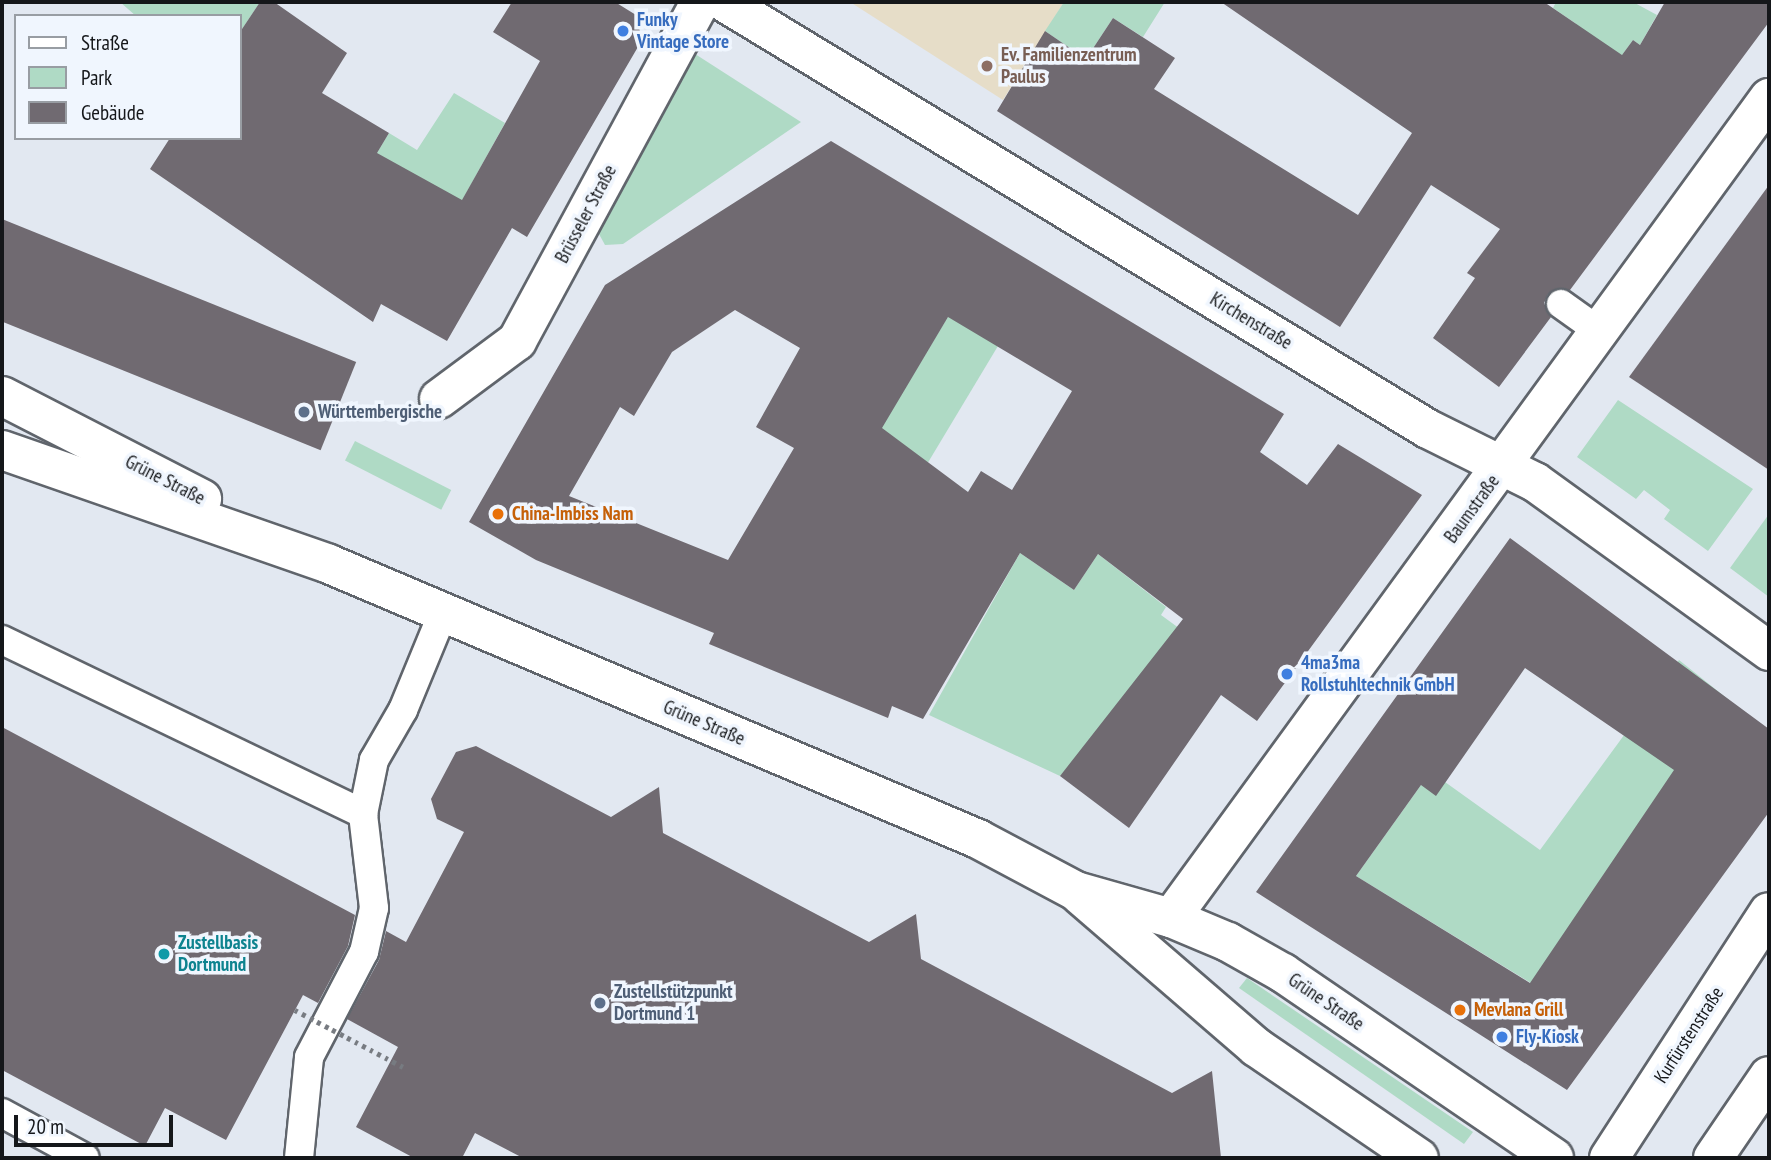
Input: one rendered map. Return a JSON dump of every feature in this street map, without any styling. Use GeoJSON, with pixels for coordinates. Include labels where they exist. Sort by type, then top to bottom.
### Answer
{"type":"FeatureCollection","features":[{"type":"Feature","properties":{"kind":"street","name":"Brüsseler Straße"},"geometry":{"type":"LineString","coordinates":[[439,399],[517,341],[700,2]]}},
{"type":"Feature","properties":{"kind":"street","name":"Kirchenstraße"},"geometry":{"type":"LineString","coordinates":[[724,2],[1428,429],[1535,482],[1769,651]]}},
{"type":"Feature","properties":{"kind":"street","name":"Baumstraße"},"geometry":{"type":"LineString","coordinates":[[1171,918],[1503,467],[1596,329],[1769,97]]}},
{"type":"Feature","properties":{"kind":"street","name":"Grüne Straße"},"geometry":{"type":"LineString","coordinates":[[2,396],[329,564],[978,839],[1076,891],[1171,918],[1283,973],[1554,1158]]}},
{"type":"Feature","properties":{"kind":"street","name":"Grüne Straße"},"geometry":{"type":"LineString","coordinates":[[2,450],[329,564]]}},
{"type":"Feature","properties":{"kind":"street","name":"Grüne Straße"},"geometry":{"type":"LineString","coordinates":[[1076,891],[1256,1047],[1419,1158]]}},
{"type":"Feature","properties":{"kind":"street","name":"Kurfürstenstraße"},"geometry":{"type":"LineString","coordinates":[[1609,1158],[1769,912]]}},
{"type":"Feature","properties":{"kind":"street"},"geometry":{"type":"LineString","coordinates":[[1713,1158],[1769,1076]]}},
{"type":"Feature","properties":{"kind":"lane"},"geometry":{"type":"LineString","coordinates":[[1561,304],[1596,329]]}},
{"type":"Feature","properties":{"kind":"lane"},"geometry":{"type":"LineString","coordinates":[[295,1155],[309,1057],[363,952],[374,908],[363,814],[374,760],[403,710],[443,613]]}},
{"type":"Feature","properties":{"kind":"lane"},"geometry":{"type":"LineString","coordinates":[[2,640],[363,814]]}},
{"type":"Feature","properties":{"kind":"lane"},"geometry":{"type":"LineString","coordinates":[[2,1113],[85,1158]]}},
{"type":"Feature","properties":{"kind":"path"},"geometry":{"type":"LineString","coordinates":[[295,1010],[405,1068]]}},
{"type":"Feature","properties":{"kind":"shaded area","name":"Ev. Familienzentrum Paulus"},"geometry":{"type":"Polygon","coordinates":[[[850,2],[1064,2],[1003,100],[850,2]]]}},
{"type":"Feature","properties":{"kind":"green space"},"geometry":{"type":"Polygon","coordinates":[[[120,2],[260,2],[242,29],[242,14],[134,14],[120,2]]]}},
{"type":"Feature","properties":{"kind":"green space"},"geometry":{"type":"Polygon","coordinates":[[[1064,2],[1165,2],[1143,37],[1113,18],[1086,59],[1045,31],[1064,2]]]}},
{"type":"Feature","properties":{"kind":"green space"},"geometry":{"type":"Polygon","coordinates":[[[1556,2],[1633,2],[1657,15],[1640,45],[1633,40],[1612,69],[1575,23],[1553,8],[1556,2]]]}},
{"type":"Feature","properties":{"kind":"green space"},"geometry":{"type":"Polygon","coordinates":[[[692,52],[801,122],[623,244],[605,245],[599,234],[692,52]]]}},
{"type":"Feature","properties":{"kind":"green space"},"geometry":{"type":"Polygon","coordinates":[[[454,93],[505,123],[464,197],[468,204],[362,177],[389,133],[417,150],[454,93]]]}},
{"type":"Feature","properties":{"kind":"green space"},"geometry":{"type":"Polygon","coordinates":[[[949,315],[999,345],[917,480],[868,450],[949,315]]]}},
{"type":"Feature","properties":{"kind":"green space"},"geometry":{"type":"Polygon","coordinates":[[[1618,400],[1753,489],[1708,551],[1664,519],[1670,510],[1644,490],[1636,499],[1577,457],[1618,400]]]}},
{"type":"Feature","properties":{"kind":"green space"},"geometry":{"type":"Polygon","coordinates":[[[355,441],[451,490],[441,510],[345,461],[355,441]]]}},
{"type":"Feature","properties":{"kind":"green space"},"geometry":{"type":"Polygon","coordinates":[[[1769,514],[1769,597],[1730,568],[1769,514]]]}},
{"type":"Feature","properties":{"kind":"green space"},"geometry":{"type":"Polygon","coordinates":[[[1020,553],[1074,590],[1098,554],[1166,607],[1161,615],[1187,634],[1060,776],[929,715],[1020,553]]]}},
{"type":"Feature","properties":{"kind":"green space"},"geometry":{"type":"Polygon","coordinates":[[[1679,660],[1729,700],[1551,953],[1549,994],[1356,876],[1421,785],[1445,782],[1540,850],[1679,660]]]}},
{"type":"Feature","properties":{"kind":"green space"},"geometry":{"type":"Polygon","coordinates":[[[1247,978],[1473,1132],[1464,1144],[1239,988],[1247,978]]]}},
{"type":"Feature","properties":{"kind":"building"},"geometry":{"type":"Polygon","coordinates":[[[260,2],[274,2],[347,53],[322,93],[389,133],[377,153],[462,200],[540,61],[493,32],[512,2],[615,2],[636,15],[642,40],[527,237],[512,228],[447,341],[381,304],[373,322],[150,169],[169,140],[242,140],[242,29],[260,2]]]}},
{"type":"Feature","properties":{"kind":"building"},"geometry":{"type":"Polygon","coordinates":[[[1221,2],[1544,2],[1622,55],[1633,40],[1640,45],[1665,2],[1769,2],[1769,22],[1570,290],[1548,294],[1544,303],[1551,317],[1499,387],[1433,338],[1475,278],[1467,273],[1500,229],[1431,185],[1340,327],[997,111],[1045,31],[1086,59],[1113,18],[1175,58],[1154,89],[1358,215],[1412,133],[1221,2]]]}},
{"type":"Feature","properties":{"kind":"building"},"geometry":{"type":"Polygon","coordinates":[[[831,141],[1284,414],[1260,452],[1307,485],[1338,444],[1422,495],[1257,721],[1221,695],[1129,828],[1060,776],[1183,619],[1098,554],[1074,590],[1020,553],[923,719],[892,706],[888,718],[709,644],[714,633],[536,560],[469,522],[605,285],[831,141]],[[735,310],[672,352],[634,416],[620,407],[569,496],[728,560],[794,448],[756,427],[800,348],[735,310]],[[948,317],[882,428],[968,492],[981,471],[1012,490],[1072,391],[948,317]]]}},
{"type":"Feature","properties":{"kind":"building"},"geometry":{"type":"Polygon","coordinates":[[[1769,185],[1769,470],[1629,377],[1769,185]]]}},
{"type":"Feature","properties":{"kind":"building"},"geometry":{"type":"Polygon","coordinates":[[[2,219],[356,362],[321,450],[2,321],[2,219]]]}},
{"type":"Feature","properties":{"kind":"building"},"geometry":{"type":"Polygon","coordinates":[[[1510,538],[1769,729],[1769,812],[1567,1090],[1256,892],[1510,538]],[[1525,668],[1436,796],[1421,785],[1356,876],[1530,983],[1674,770],[1525,668]]]}},
{"type":"Feature","properties":{"kind":"building","name":"Zustellbasis Dortmund"},"geometry":{"type":"Polygon","coordinates":[[[2,727],[355,915],[348,946],[318,1003],[303,995],[226,1140],[165,1108],[145,1146],[2,1070],[2,727]]]}},
{"type":"Feature","properties":{"kind":"building"},"geometry":{"type":"Polygon","coordinates":[[[476,746],[611,817],[659,787],[663,833],[869,942],[916,914],[921,959],[1172,1093],[1212,1071],[1221,1158],[523,1158],[475,1133],[462,1158],[414,1158],[356,1127],[398,1047],[347,1019],[379,960],[386,931],[406,942],[464,832],[437,819],[431,799],[456,752],[476,746]]]}},
{"type":"Feature","properties":{"kind":"place","name":"Funky Vintage Store"},"geometry":{"type":"Point","coordinates":[623,31]}},
{"type":"Feature","properties":{"kind":"place","name":"Ev. Familienzentrum Paulus"},"geometry":{"type":"Point","coordinates":[987,66]}},
{"type":"Feature","properties":{"kind":"place","name":"Württembergische"},"geometry":{"type":"Point","coordinates":[304,412]}},
{"type":"Feature","properties":{"kind":"place","name":"China-Imbiss Nam"},"geometry":{"type":"Point","coordinates":[498,514]}},
{"type":"Feature","properties":{"kind":"place","name":"4ma3ma Rollstuhltechnik GmbH"},"geometry":{"type":"Point","coordinates":[1287,674]}},
{"type":"Feature","properties":{"kind":"place","name":"Zustellbasis Dortmund"},"geometry":{"type":"Point","coordinates":[164,954]}},
{"type":"Feature","properties":{"kind":"place","name":"Zustellstützpunkt Dortmund 1"},"geometry":{"type":"Point","coordinates":[600,1003]}},
{"type":"Feature","properties":{"kind":"place","name":"Mevlana Grill"},"geometry":{"type":"Point","coordinates":[1460,1010]}},
{"type":"Feature","properties":{"kind":"place","name":"Fly-Kiosk"},"geometry":{"type":"Point","coordinates":[1502,1037]}}]}
